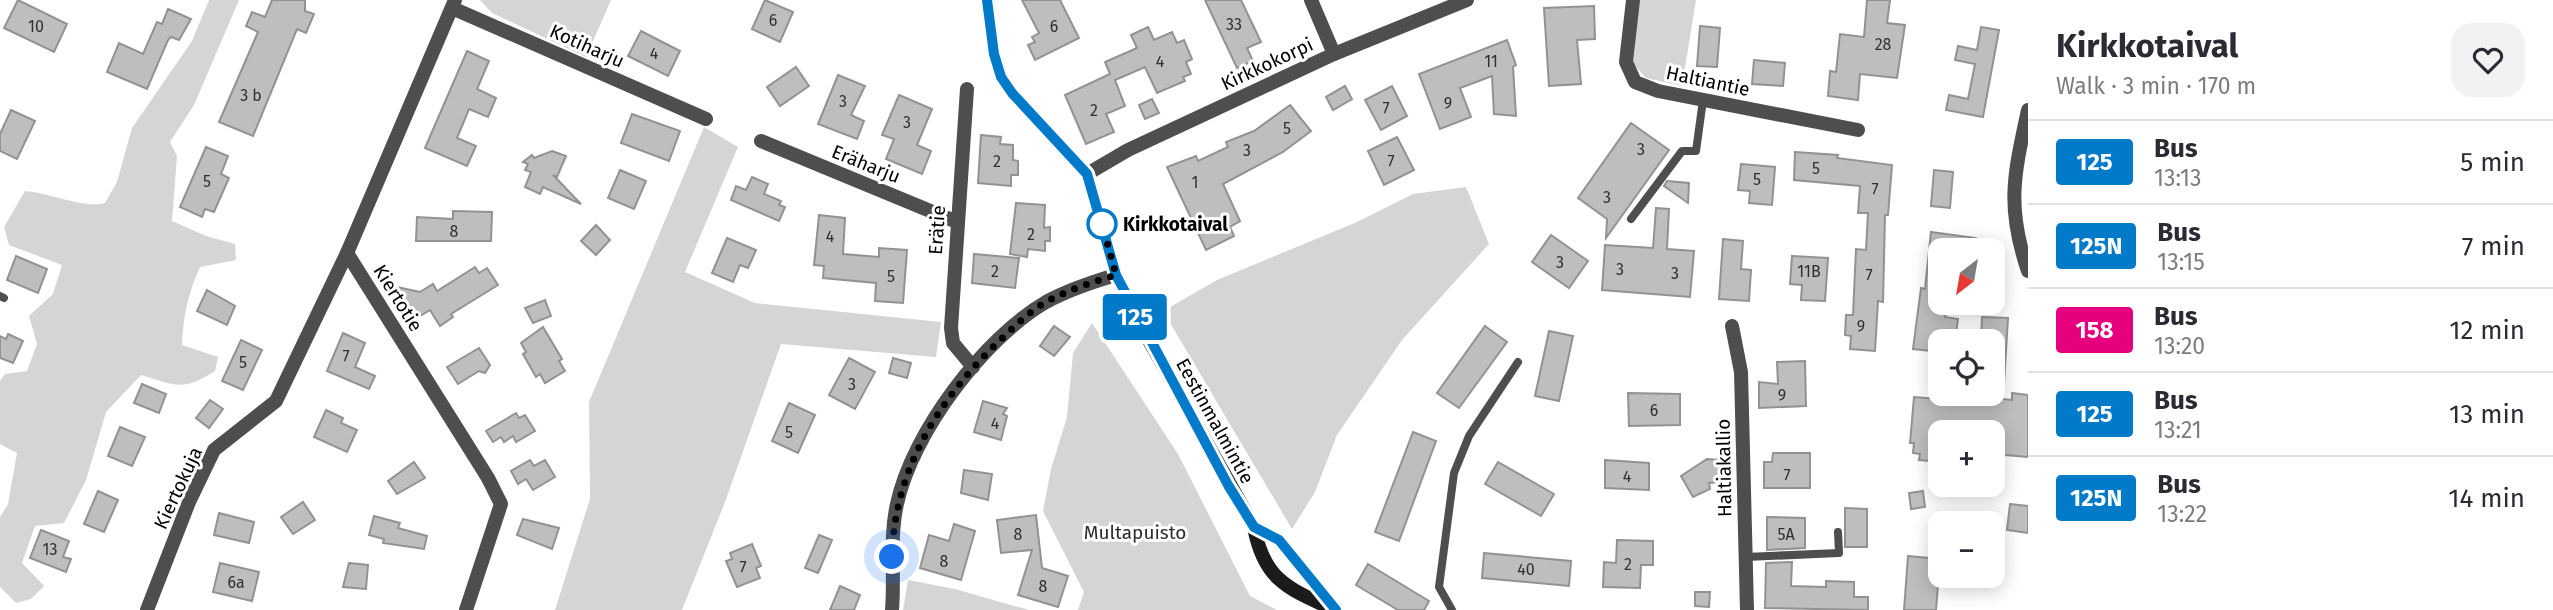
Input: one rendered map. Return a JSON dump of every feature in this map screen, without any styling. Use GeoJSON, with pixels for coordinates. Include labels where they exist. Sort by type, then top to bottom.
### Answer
{"type":"FeatureCollection","features":[{"type":"Feature","properties":{"kind":"street","name":"Eestinmalmintie"},"geometry":{"type":"LineString","coordinates":[[987,0],[994,54],[1001,77],[1012,93],[1087,174],[1116,275],[1131,308],[1254,527],[1259,552],[1272,575],[1292,591],[1336,610]]}},
{"type":"Feature","properties":{"kind":"street"},"geometry":{"type":"LineString","coordinates":[[1311,0],[1334,54]]}},
{"type":"Feature","properties":{"kind":"street","name":"Kirkkokorpi"},"geometry":{"type":"LineString","coordinates":[[1087,174],[1128,150],[1334,54],[1467,0]]}},
{"type":"Feature","properties":{"kind":"street","name":"Haltiantie"},"geometry":{"type":"LineString","coordinates":[[1633,0],[1626,62],[1629,74],[1635,82],[1658,91],[1858,130]]}},
{"type":"Feature","properties":{"kind":"street"},"geometry":{"type":"LineString","coordinates":[[347,253],[454,4]]}},
{"type":"Feature","properties":{"kind":"street","name":"Kotiharju"},"geometry":{"type":"LineString","coordinates":[[454,4],[706,119]]}},
{"type":"Feature","properties":{"kind":"street","name":"Erätie"},"geometry":{"type":"LineString","coordinates":[[967,89],[951,328],[953,343],[973,367]]}},
{"type":"Feature","properties":{"kind":"street"},"geometry":{"type":"LineString","coordinates":[[2028,110],[2012,199],[2019,244],[2028,271]]}},
{"type":"Feature","properties":{"kind":"street","name":"Eräharju"},"geometry":{"type":"LineString","coordinates":[[761,141],[957,222]]}},
{"type":"Feature","properties":{"kind":"street","name":"Kiertokuja"},"geometry":{"type":"LineString","coordinates":[[147,610],[189,502],[214,450],[276,401],[347,253]]}},
{"type":"Feature","properties":{"kind":"street","name":"Kiertotie"},"geometry":{"type":"LineString","coordinates":[[347,253],[488,478],[501,504],[466,610]]}},
{"type":"Feature","properties":{"kind":"street"},"geometry":{"type":"LineString","coordinates":[[892,610],[893,526],[904,479],[933,418],[973,367],[1028,314],[1047,302],[1116,275]]}},
{"type":"Feature","properties":{"kind":"street","name":"Haltiakallio"},"geometry":{"type":"LineString","coordinates":[[1732,326],[1741,372],[1747,610]]}},
{"type":"Feature","properties":{"kind":"street","name":"Eestinmalmintie"},"geometry":{"type":"LineString","coordinates":[[1254,527],[1279,540],[1336,610]]}},
{"type":"Feature","properties":{"kind":"lane"},"geometry":{"type":"LineString","coordinates":[[1631,219],[1682,151],[1696,151],[1703,100]]}},
{"type":"Feature","properties":{"kind":"lane"},"geometry":{"type":"LineString","coordinates":[[1452,610],[1440,587],[1454,473],[1469,436],[1518,362]]}},
{"type":"Feature","properties":{"kind":"lane"},"geometry":{"type":"LineString","coordinates":[[1746,557],[1839,553],[1838,532]]}},
{"type":"Feature","properties":{"kind":"green space"},"geometry":{"type":"Polygon","coordinates":[[[209,0],[239,0],[194,105],[170,142],[177,156],[172,221],[206,236],[235,244],[236,260],[200,267],[185,315],[182,345],[218,357],[215,371],[195,382],[179,385],[141,375],[106,412],[86,480],[64,523],[35,526],[22,563],[44,586],[31,599],[16,603],[0,587],[0,517],[8,504],[17,453],[0,444],[0,381],[5,374],[27,371],[37,344],[29,316],[53,294],[62,265],[9,245],[4,227],[25,191],[88,204],[105,203],[117,182],[132,128],[192,41],[209,0]]]}},
{"type":"Feature","properties":{"kind":"green space"},"geometry":{"type":"Polygon","coordinates":[[[480,0],[611,0],[586,57],[492,13],[480,0]]]}},
{"type":"Feature","properties":{"kind":"green space"},"geometry":{"type":"Polygon","coordinates":[[[1639,0],[1696,0],[1682,86],[1646,78],[1633,64],[1639,0]]]}},
{"type":"Feature","properties":{"kind":"green space"},"geometry":{"type":"Polygon","coordinates":[[[704,127],[738,147],[685,272],[755,303],[941,322],[936,357],[781,344],[725,502],[682,610],[555,610],[590,499],[589,402],[704,127]]]}},
{"type":"Feature","properties":{"kind":"green space"},"geometry":{"type":"Polygon","coordinates":[[[1466,187],[1489,244],[1402,340],[1337,435],[1315,492],[1292,529],[1163,311],[1217,280],[1357,222],[1413,194],[1466,187]]]}},
{"type":"Feature","properties":{"kind":"green space","name":"Multapuisto"},"geometry":{"type":"Polygon","coordinates":[[[1092,323],[1178,454],[1250,596],[1277,610],[1078,610],[1084,592],[1043,511],[1051,469],[1067,417],[1073,353],[1092,323]]]}},
{"type":"Feature","properties":{"kind":"green space"},"geometry":{"type":"Polygon","coordinates":[[[908,580],[955,589],[1029,610],[903,610],[908,580]]]}},
{"type":"Feature","properties":{"kind":"building"},"geometry":{"type":"Polygon","coordinates":[[[18,0],[67,24],[54,52],[4,28],[18,0]]]}},
{"type":"Feature","properties":{"kind":"building"},"geometry":{"type":"Polygon","coordinates":[[[272,0],[305,0],[305,11],[314,14],[306,33],[297,29],[253,136],[219,122],[258,32],[246,26],[252,12],[265,17],[272,0]]]}},
{"type":"Feature","properties":{"kind":"building"},"geometry":{"type":"Polygon","coordinates":[[[765,0],[793,12],[780,42],[752,29],[765,0]]]}},
{"type":"Feature","properties":{"kind":"building"},"geometry":{"type":"Polygon","coordinates":[[[1022,0],[1060,0],[1079,38],[1035,60],[1028,45],[1035,42],[1032,37],[1039,33],[1022,0]]]}},
{"type":"Feature","properties":{"kind":"building"},"geometry":{"type":"Polygon","coordinates":[[[1205,0],[1241,0],[1261,42],[1247,48],[1253,61],[1237,68],[1205,0]]]}},
{"type":"Feature","properties":{"kind":"building"},"geometry":{"type":"Polygon","coordinates":[[[1867,0],[1890,0],[1887,23],[1905,25],[1897,78],[1860,74],[1858,100],[1828,96],[1830,71],[1836,72],[1840,34],[1864,37],[1867,0]]]}},
{"type":"Feature","properties":{"kind":"building"},"geometry":{"type":"Polygon","coordinates":[[[1594,6],[1595,39],[1577,40],[1581,84],[1549,86],[1544,8],[1594,6]]]}},
{"type":"Feature","properties":{"kind":"building"},"geometry":{"type":"Polygon","coordinates":[[[168,9],[191,19],[179,40],[171,37],[168,40],[147,89],[107,72],[119,43],[143,54],[157,22],[162,24],[168,9]]]}},
{"type":"Feature","properties":{"kind":"building"},"geometry":{"type":"Polygon","coordinates":[[[1700,26],[1720,28],[1717,67],[1697,66],[1700,26]]]}},
{"type":"Feature","properties":{"kind":"building"},"geometry":{"type":"Polygon","coordinates":[[[1148,27],[1154,40],[1172,32],[1177,43],[1184,40],[1192,59],[1186,62],[1191,74],[1183,77],[1185,81],[1157,93],[1145,67],[1115,80],[1125,106],[1106,114],[1114,132],[1086,144],[1065,95],[1110,74],[1105,62],[1137,48],[1131,35],[1148,27]]]}},
{"type":"Feature","properties":{"kind":"building"},"geometry":{"type":"Polygon","coordinates":[[[1981,27],[1999,30],[1983,117],[1946,110],[1949,95],[1968,99],[1975,64],[1955,60],[1958,46],[1977,50],[1981,27]]]}},
{"type":"Feature","properties":{"kind":"building"},"geometry":{"type":"Polygon","coordinates":[[[641,31],[680,51],[668,76],[628,56],[641,31]]]}},
{"type":"Feature","properties":{"kind":"building"},"geometry":{"type":"Polygon","coordinates":[[[1507,40],[1516,65],[1513,67],[1516,116],[1494,114],[1492,76],[1460,88],[1471,117],[1440,129],[1419,74],[1507,40]]]}},
{"type":"Feature","properties":{"kind":"building"},"geometry":{"type":"Polygon","coordinates":[[[467,51],[489,61],[477,89],[496,98],[488,117],[469,109],[457,138],[476,146],[467,166],[425,148],[467,51]]]}},
{"type":"Feature","properties":{"kind":"building"},"geometry":{"type":"Polygon","coordinates":[[[1754,60],[1785,63],[1783,86],[1752,84],[1754,60]]]}},
{"type":"Feature","properties":{"kind":"building"},"geometry":{"type":"Polygon","coordinates":[[[796,67],[809,86],[780,106],[767,87],[796,67]]]}},
{"type":"Feature","properties":{"kind":"building"},"geometry":{"type":"Polygon","coordinates":[[[838,75],[865,86],[851,115],[864,121],[857,139],[818,124],[838,75]]]}},
{"type":"Feature","properties":{"kind":"building"},"geometry":{"type":"Polygon","coordinates":[[[1345,86],[1352,99],[1333,110],[1326,97],[1345,86]]]}},
{"type":"Feature","properties":{"kind":"building"},"geometry":{"type":"Polygon","coordinates":[[[1392,86],[1407,116],[1381,130],[1365,100],[1392,86]]]}},
{"type":"Feature","properties":{"kind":"building"},"geometry":{"type":"Polygon","coordinates":[[[899,95],[932,109],[917,145],[931,151],[922,174],[886,159],[894,139],[882,135],[899,95]]]}},
{"type":"Feature","properties":{"kind":"building"},"geometry":{"type":"Polygon","coordinates":[[[1152,99],[1159,113],[1145,119],[1139,105],[1152,99]]]}},
{"type":"Feature","properties":{"kind":"building"},"geometry":{"type":"Polygon","coordinates":[[[1290,105],[1311,131],[1283,152],[1223,184],[1240,221],[1230,227],[1234,236],[1206,250],[1167,167],[1196,156],[1198,161],[1228,147],[1226,142],[1254,131],[1290,105]]]}},
{"type":"Feature","properties":{"kind":"building"},"geometry":{"type":"Polygon","coordinates":[[[11,110],[35,121],[17,159],[0,151],[0,134],[11,110]]]}},
{"type":"Feature","properties":{"kind":"building"},"geometry":{"type":"Polygon","coordinates":[[[632,114],[680,131],[669,161],[621,143],[632,114]]]}},
{"type":"Feature","properties":{"kind":"building"},"geometry":{"type":"Polygon","coordinates":[[[1631,123],[1669,150],[1606,238],[1607,219],[1578,198],[1631,123]]]}},
{"type":"Feature","properties":{"kind":"building"},"geometry":{"type":"Polygon","coordinates":[[[981,135],[1001,137],[1000,144],[1013,145],[1013,160],[1018,161],[1018,175],[1011,175],[1011,186],[978,183],[981,135]]]}},
{"type":"Feature","properties":{"kind":"building"},"geometry":{"type":"Polygon","coordinates":[[[1397,137],[1414,170],[1384,185],[1368,151],[1397,137]]]}},
{"type":"Feature","properties":{"kind":"building"},"geometry":{"type":"Polygon","coordinates":[[[206,147],[228,156],[221,174],[229,178],[214,212],[205,209],[202,217],[180,207],[206,147]]]}},
{"type":"Feature","properties":{"kind":"building"},"geometry":{"type":"Polygon","coordinates":[[[552,151],[566,156],[557,177],[553,175],[581,204],[543,187],[540,194],[525,187],[531,172],[525,170],[528,164],[523,162],[532,155],[534,158],[552,151]]]}},
{"type":"Feature","properties":{"kind":"building"},"geometry":{"type":"Polygon","coordinates":[[[1795,152],[1838,155],[1837,158],[1892,165],[1888,215],[1885,215],[1883,302],[1878,301],[1875,351],[1850,349],[1851,336],[1845,335],[1846,315],[1853,315],[1856,249],[1866,250],[1868,213],[1858,213],[1860,186],[1794,180],[1795,152]]]}},
{"type":"Feature","properties":{"kind":"building"},"geometry":{"type":"Polygon","coordinates":[[[1741,164],[1775,167],[1772,205],[1749,203],[1750,191],[1738,190],[1741,164]]]}},
{"type":"Feature","properties":{"kind":"building"},"geometry":{"type":"Polygon","coordinates":[[[620,170],[646,181],[634,209],[608,198],[620,170]]]}},
{"type":"Feature","properties":{"kind":"building"},"geometry":{"type":"Polygon","coordinates":[[[1934,170],[1953,172],[1950,208],[1931,206],[1934,170]]]}},
{"type":"Feature","properties":{"kind":"building"},"geometry":{"type":"Polygon","coordinates":[[[752,177],[768,184],[764,194],[781,201],[779,205],[785,207],[779,221],[731,200],[736,186],[746,190],[752,177]]]}},
{"type":"Feature","properties":{"kind":"building"},"geometry":{"type":"Polygon","coordinates":[[[1667,181],[1689,183],[1688,203],[1664,186],[1667,181]]]}},
{"type":"Feature","properties":{"kind":"building"},"geometry":{"type":"Polygon","coordinates":[[[1016,203],[1045,205],[1044,228],[1050,227],[1050,241],[1045,241],[1045,251],[1028,249],[1027,257],[1010,254],[1016,203]]]}},
{"type":"Feature","properties":{"kind":"building"},"geometry":{"type":"Polygon","coordinates":[[[1656,208],[1669,209],[1667,249],[1694,251],[1690,297],[1602,290],[1605,245],[1653,248],[1656,208]]]}},
{"type":"Feature","properties":{"kind":"building"},"geometry":{"type":"Polygon","coordinates":[[[453,211],[492,212],[491,241],[416,241],[417,217],[453,219],[453,211]]]}},
{"type":"Feature","properties":{"kind":"building"},"geometry":{"type":"Polygon","coordinates":[[[819,215],[845,218],[843,254],[879,257],[879,248],[907,250],[903,303],[875,301],[876,283],[823,278],[824,266],[814,265],[819,215]]]}},
{"type":"Feature","properties":{"kind":"building"},"geometry":{"type":"Polygon","coordinates":[[[596,225],[610,240],[596,255],[581,241],[596,225]]]}},
{"type":"Feature","properties":{"kind":"building"},"geometry":{"type":"Polygon","coordinates":[[[1931,232],[1976,238],[1930,238],[1931,232]]]}},
{"type":"Feature","properties":{"kind":"building"},"geometry":{"type":"Polygon","coordinates":[[[1551,235],[1588,261],[1569,288],[1532,262],[1551,235]]]}},
{"type":"Feature","properties":{"kind":"building"},"geometry":{"type":"Polygon","coordinates":[[[727,238],[756,250],[748,268],[740,265],[733,282],[712,273],[727,238]]]}},
{"type":"Feature","properties":{"kind":"building"},"geometry":{"type":"Polygon","coordinates":[[[1723,239],[1743,241],[1741,269],[1751,270],[1749,301],[1719,299],[1723,239]]]}},
{"type":"Feature","properties":{"kind":"building"},"geometry":{"type":"Polygon","coordinates":[[[974,254],[1019,258],[1015,288],[972,283],[974,254]]]}},
{"type":"Feature","properties":{"kind":"building"},"geometry":{"type":"Polygon","coordinates":[[[16,256],[47,269],[38,293],[7,280],[16,256]]]}},
{"type":"Feature","properties":{"kind":"building"},"geometry":{"type":"Polygon","coordinates":[[[1792,256],[1828,258],[1825,301],[1801,300],[1802,285],[1790,284],[1792,256]]]}},
{"type":"Feature","properties":{"kind":"building"},"geometry":{"type":"Polygon","coordinates":[[[1928,260],[1928,315],[1945,315],[1958,319],[1957,329],[1928,329],[1928,351],[1913,349],[1921,288],[1925,289],[1928,260]]]}},
{"type":"Feature","properties":{"kind":"building"},"geometry":{"type":"Polygon","coordinates":[[[475,267],[479,273],[487,268],[498,285],[451,314],[453,317],[440,326],[430,310],[417,318],[397,287],[420,292],[433,284],[437,291],[475,267]]]}},
{"type":"Feature","properties":{"kind":"building"},"geometry":{"type":"Polygon","coordinates":[[[207,290],[235,306],[227,325],[197,311],[207,290]]]}},
{"type":"Feature","properties":{"kind":"building"},"geometry":{"type":"Polygon","coordinates":[[[545,300],[551,316],[533,323],[525,308],[545,300]]]}},
{"type":"Feature","properties":{"kind":"building"},"geometry":{"type":"Polygon","coordinates":[[[1982,317],[2008,318],[2005,367],[2005,329],[1982,329],[1982,317]]]}},
{"type":"Feature","properties":{"kind":"building"},"geometry":{"type":"Polygon","coordinates":[[[1054,326],[1070,337],[1054,356],[1040,346],[1054,326]]]}},
{"type":"Feature","properties":{"kind":"building"},"geometry":{"type":"Polygon","coordinates":[[[1485,326],[1507,342],[1459,408],[1437,393],[1485,326]]]}},
{"type":"Feature","properties":{"kind":"building"},"geometry":{"type":"Polygon","coordinates":[[[543,327],[562,359],[559,361],[565,371],[545,383],[540,374],[536,377],[523,354],[526,352],[521,343],[543,327]]]}},
{"type":"Feature","properties":{"kind":"building"},"geometry":{"type":"Polygon","coordinates":[[[1549,331],[1573,336],[1559,401],[1535,396],[1549,331]]]}},
{"type":"Feature","properties":{"kind":"building"},"geometry":{"type":"Polygon","coordinates":[[[343,333],[365,343],[355,367],[375,376],[369,389],[327,371],[343,333]]]}},
{"type":"Feature","properties":{"kind":"building"},"geometry":{"type":"Polygon","coordinates":[[[8,334],[23,341],[13,363],[0,358],[0,336],[6,339],[8,334]]]}},
{"type":"Feature","properties":{"kind":"building"},"geometry":{"type":"Polygon","coordinates":[[[241,340],[262,350],[243,390],[222,381],[241,340]]]}},
{"type":"Feature","properties":{"kind":"building"},"geometry":{"type":"Polygon","coordinates":[[[479,348],[490,365],[485,373],[479,371],[458,384],[447,367],[479,348]]]}},
{"type":"Feature","properties":{"kind":"building"},"geometry":{"type":"Polygon","coordinates":[[[849,358],[875,372],[855,409],[829,395],[849,358]]]}},
{"type":"Feature","properties":{"kind":"building"},"geometry":{"type":"Polygon","coordinates":[[[893,358],[911,363],[907,378],[889,373],[893,358]]]}},
{"type":"Feature","properties":{"kind":"building"},"geometry":{"type":"Polygon","coordinates":[[[1805,361],[1806,406],[1759,408],[1759,382],[1778,384],[1777,362],[1805,361]]]}},
{"type":"Feature","properties":{"kind":"building"},"geometry":{"type":"Polygon","coordinates":[[[142,384],[166,394],[159,413],[134,403],[142,384]]]}},
{"type":"Feature","properties":{"kind":"building"},"geometry":{"type":"Polygon","coordinates":[[[1628,393],[1680,394],[1680,425],[1629,426],[1628,393]]]}},
{"type":"Feature","properties":{"kind":"building"},"geometry":{"type":"Polygon","coordinates":[[[2012,393],[2028,395],[2028,457],[2005,455],[2005,420],[1928,420],[1928,461],[1919,460],[1920,454],[1913,453],[1914,443],[1910,443],[1914,397],[1928,398],[1928,406],[2005,406],[2005,399],[2012,400],[2012,393]]]}},
{"type":"Feature","properties":{"kind":"building"},"geometry":{"type":"Polygon","coordinates":[[[210,400],[223,409],[209,428],[196,418],[210,400]]]}},
{"type":"Feature","properties":{"kind":"building"},"geometry":{"type":"Polygon","coordinates":[[[983,401],[1007,408],[1003,414],[1007,416],[1001,440],[974,432],[983,401]]]}},
{"type":"Feature","properties":{"kind":"building"},"geometry":{"type":"Polygon","coordinates":[[[789,403],[815,415],[798,453],[772,441],[789,403]]]}},
{"type":"Feature","properties":{"kind":"building"},"geometry":{"type":"Polygon","coordinates":[[[326,410],[343,418],[341,423],[357,430],[347,452],[314,437],[326,410]]]}},
{"type":"Feature","properties":{"kind":"building"},"geometry":{"type":"Polygon","coordinates":[[[516,413],[519,418],[525,415],[535,431],[516,442],[513,436],[504,442],[501,437],[493,442],[486,431],[516,413]]]}},
{"type":"Feature","properties":{"kind":"building"},"geometry":{"type":"Polygon","coordinates":[[[120,427],[145,437],[132,466],[108,456],[120,427]]]}},
{"type":"Feature","properties":{"kind":"building"},"geometry":{"type":"Polygon","coordinates":[[[1413,432],[1436,441],[1399,541],[1375,532],[1413,432]]]}},
{"type":"Feature","properties":{"kind":"building"},"geometry":{"type":"Polygon","coordinates":[[[1773,453],[1810,453],[1810,488],[1764,488],[1764,462],[1772,462],[1773,453]]]}},
{"type":"Feature","properties":{"kind":"building"},"geometry":{"type":"Polygon","coordinates":[[[1707,459],[1721,460],[1721,482],[1709,483],[1710,489],[1693,497],[1681,476],[1707,459]]]}},
{"type":"Feature","properties":{"kind":"building"},"geometry":{"type":"Polygon","coordinates":[[[530,460],[534,466],[545,460],[555,477],[533,490],[526,479],[518,484],[511,471],[530,460]]]}},
{"type":"Feature","properties":{"kind":"building"},"geometry":{"type":"Polygon","coordinates":[[[1605,460],[1649,463],[1649,490],[1605,488],[1605,460]]]}},
{"type":"Feature","properties":{"kind":"building"},"geometry":{"type":"Polygon","coordinates":[[[414,462],[425,478],[397,494],[388,481],[414,462]]]}},
{"type":"Feature","properties":{"kind":"building"},"geometry":{"type":"Polygon","coordinates":[[[1498,462],[1554,494],[1541,516],[1485,484],[1498,462]]]}},
{"type":"Feature","properties":{"kind":"building"},"geometry":{"type":"Polygon","coordinates":[[[964,470],[992,474],[988,500],[961,493],[964,470]]]}},
{"type":"Feature","properties":{"kind":"building"},"geometry":{"type":"Polygon","coordinates":[[[98,491],[118,500],[104,532],[84,524],[98,491]]]}},
{"type":"Feature","properties":{"kind":"building"},"geometry":{"type":"Polygon","coordinates":[[[1923,491],[1925,507],[1911,509],[1909,493],[1923,491]]]}},
{"type":"Feature","properties":{"kind":"building"},"geometry":{"type":"Polygon","coordinates":[[[303,502],[315,520],[293,534],[281,517],[303,502]]]}},
{"type":"Feature","properties":{"kind":"building"},"geometry":{"type":"Polygon","coordinates":[[[2010,504],[2028,506],[2028,533],[2007,530],[2010,504]]]}},
{"type":"Feature","properties":{"kind":"building"},"geometry":{"type":"Polygon","coordinates":[[[1845,508],[1867,509],[1867,547],[1845,547],[1845,508]]]}},
{"type":"Feature","properties":{"kind":"building"},"geometry":{"type":"Polygon","coordinates":[[[219,513],[254,522],[249,543],[214,535],[219,513]]]}},
{"type":"Feature","properties":{"kind":"building"},"geometry":{"type":"Polygon","coordinates":[[[1036,515],[1042,568],[1068,576],[1058,607],[1018,595],[1032,550],[1001,553],[997,520],[1036,515]]]}},
{"type":"Feature","properties":{"kind":"building"},"geometry":{"type":"Polygon","coordinates":[[[374,516],[400,523],[398,528],[427,536],[424,549],[383,543],[384,539],[369,535],[374,516]]]}},
{"type":"Feature","properties":{"kind":"building"},"geometry":{"type":"Polygon","coordinates":[[[1767,517],[1805,518],[1805,548],[1767,550],[1767,517]]]}},
{"type":"Feature","properties":{"kind":"building"},"geometry":{"type":"Polygon","coordinates":[[[523,519],[559,528],[552,549],[517,535],[523,519]]]}},
{"type":"Feature","properties":{"kind":"building"},"geometry":{"type":"Polygon","coordinates":[[[954,524],[975,531],[961,580],[920,568],[929,535],[949,541],[954,524]]]}},
{"type":"Feature","properties":{"kind":"building"},"geometry":{"type":"Polygon","coordinates":[[[41,530],[69,541],[63,557],[71,559],[66,572],[30,558],[41,530]]]}},
{"type":"Feature","properties":{"kind":"building"},"geometry":{"type":"Polygon","coordinates":[[[819,535],[832,540],[818,573],[805,568],[819,535]]]}},
{"type":"Feature","properties":{"kind":"building"},"geometry":{"type":"Polygon","coordinates":[[[1617,540],[1653,541],[1653,565],[1641,565],[1640,588],[1603,587],[1604,562],[1616,563],[1617,540]]]}},
{"type":"Feature","properties":{"kind":"building"},"geometry":{"type":"Polygon","coordinates":[[[752,544],[761,566],[756,568],[760,578],[737,587],[726,561],[732,559],[730,553],[752,544]]]}},
{"type":"Feature","properties":{"kind":"building"},"geometry":{"type":"Polygon","coordinates":[[[1484,553],[1571,561],[1569,586],[1482,578],[1484,553]]]}},
{"type":"Feature","properties":{"kind":"building"},"geometry":{"type":"Polygon","coordinates":[[[1908,556],[1928,558],[1928,588],[1938,588],[1936,610],[1904,610],[1908,556]]]}},
{"type":"Feature","properties":{"kind":"building"},"geometry":{"type":"Polygon","coordinates":[[[1792,562],[1791,586],[1826,587],[1826,581],[1854,582],[1854,597],[1868,597],[1868,610],[1765,608],[1766,563],[1792,562]]]}},
{"type":"Feature","properties":{"kind":"building"},"geometry":{"type":"Polygon","coordinates":[[[220,563],[259,572],[252,601],[213,592],[220,563]]]}},
{"type":"Feature","properties":{"kind":"building"},"geometry":{"type":"Polygon","coordinates":[[[349,563],[368,565],[366,589],[343,587],[349,563]]]}},
{"type":"Feature","properties":{"kind":"building"},"geometry":{"type":"Polygon","coordinates":[[[1368,564],[1429,601],[1424,610],[1398,610],[1356,585],[1368,564]]]}},
{"type":"Feature","properties":{"kind":"building"},"geometry":{"type":"Polygon","coordinates":[[[840,586],[860,595],[854,610],[830,610],[840,586]]]}},
{"type":"Feature","properties":{"kind":"building"},"geometry":{"type":"Polygon","coordinates":[[[1695,592],[1710,592],[1709,607],[1695,606],[1695,592]]]}},
{"type":"Feature","properties":{"kind":"bus line","name":"125"},"geometry":{"type":"LineString","coordinates":[[987,0],[994,54],[1001,77],[1012,93],[1087,174],[1116,275],[1131,308],[1228,485],[1254,527],[1279,540],[1336,610]]}},
{"type":"Feature","properties":{"kind":"place","name":"Kirkkotaival"},"geometry":{"type":"Point","coordinates":[1102,224]}},
{"type":"Feature","properties":{"kind":"route"},"geometry":{"type":"LineString","coordinates":[[892,557],[897,502],[915,453],[933,418],[973,367],[1028,314],[1071,290],[1116,275],[1101,220],[1102,224]]}}]}
